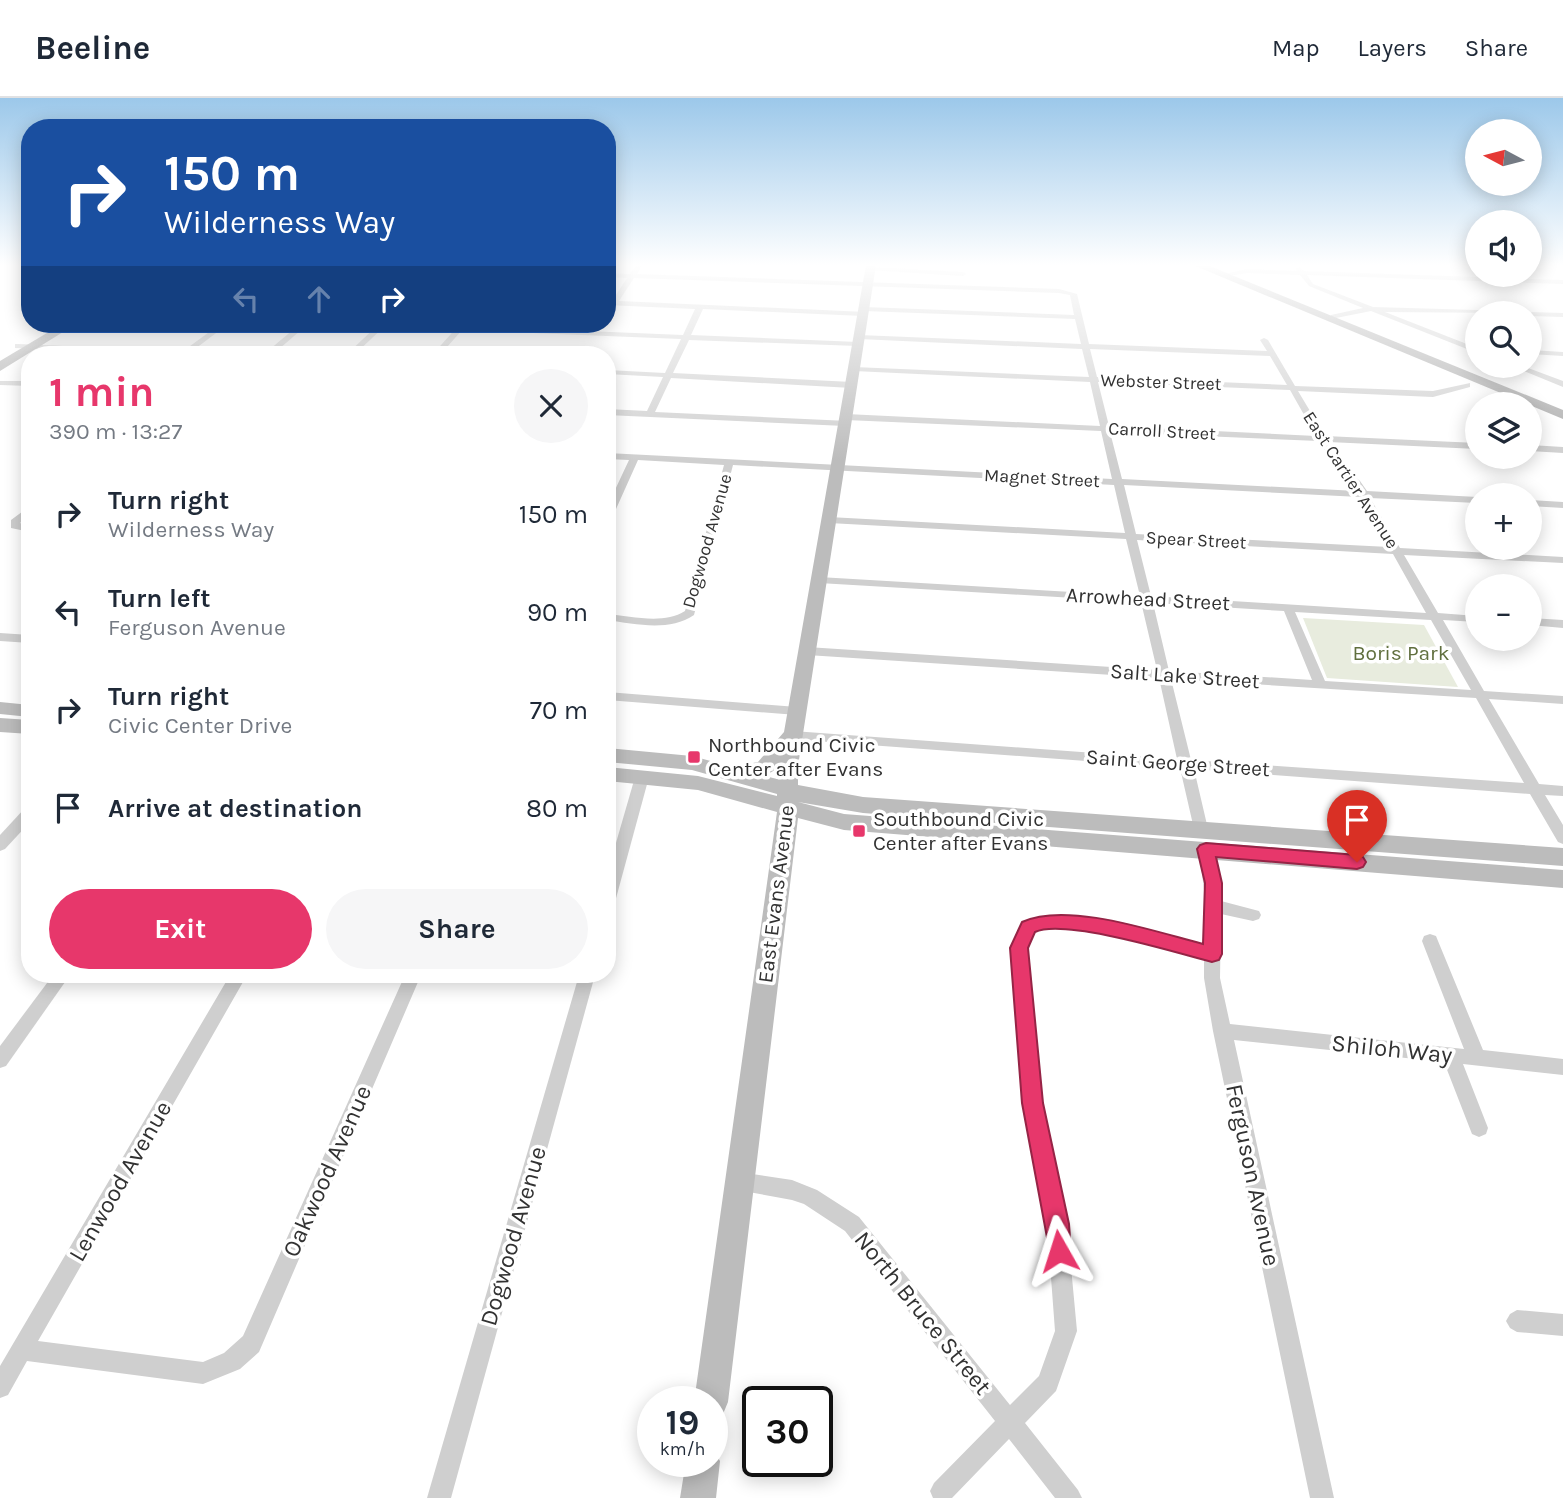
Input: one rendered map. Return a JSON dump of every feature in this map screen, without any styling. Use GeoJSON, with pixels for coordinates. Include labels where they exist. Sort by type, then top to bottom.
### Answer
{"type":"FeatureCollection","features":[{"type":"Feature","properties":{"kind":"main road","name":"East Evans Avenue"},"geometry":{"type":"LineString","coordinates":[[713,1386],[787,827],[787,799],[795,725],[860,330]]}},
{"type":"Feature","properties":{"kind":"main road"},"geometry":{"type":"LineString","coordinates":[[1337,330],[1467,385],[1478,385],[1492,392]]}},
{"type":"Feature","properties":{"kind":"main road"},"geometry":{"type":"LineString","coordinates":[[1359,330],[1491,392]]}},
{"type":"Feature","properties":{"kind":"main road"},"geometry":{"type":"LineString","coordinates":[[1,360],[39,333]]}},
{"type":"Feature","properties":{"kind":"main road"},"geometry":{"type":"LineString","coordinates":[[33,346],[55,333]]}},
{"type":"Feature","properties":{"kind":"main road"},"geometry":{"type":"LineString","coordinates":[[1,360],[21,351]]}},
{"type":"Feature","properties":{"kind":"main road"},"geometry":{"type":"LineString","coordinates":[[1542,411],[1562,417]]}},
{"type":"Feature","properties":{"kind":"main road"},"geometry":{"type":"LineString","coordinates":[[1542,413],[1562,417]]}},
{"type":"Feature","properties":{"kind":"main road"},"geometry":{"type":"LineString","coordinates":[[0,708],[21,710]]}},
{"type":"Feature","properties":{"kind":"main road"},"geometry":{"type":"LineString","coordinates":[[0,724],[21,726]]}},
{"type":"Feature","properties":{"kind":"main road"},"geometry":{"type":"LineString","coordinates":[[717,769],[748,772],[764,770],[771,764],[795,725]]}},
{"type":"Feature","properties":{"kind":"main road"},"geometry":{"type":"LineString","coordinates":[[616,755],[692,762],[717,769],[844,822],[879,826],[1116,843],[1203,839],[1207,843],[1212,840],[1230,842],[1297,836],[1563,857]]}},
{"type":"Feature","properties":{"kind":"main road"},"geometry":{"type":"LineString","coordinates":[[616,775],[698,783],[787,799],[1203,839],[1433,868],[1563,879]]}},
{"type":"Feature","properties":{"kind":"main road"},"geometry":{"type":"LineString","coordinates":[[1433,868],[1439,862],[1457,862],[1563,869]]}},
{"type":"Feature","properties":{"kind":"main road"},"geometry":{"type":"LineString","coordinates":[[698,1498],[701,1477]]}},
{"type":"Feature","properties":{"kind":"street"},"geometry":{"type":"LineString","coordinates":[[650,414],[689,330]]}},
{"type":"Feature","properties":{"kind":"street","name":"Ferguson Avenue"},"geometry":{"type":"LineString","coordinates":[[1082,330],[1214,883],[1212,978],[1322,1498]]}},
{"type":"Feature","properties":{"kind":"street"},"geometry":{"type":"LineString","coordinates":[[1425,330],[1465,345]]}},
{"type":"Feature","properties":{"kind":"street"},"geometry":{"type":"LineString","coordinates":[[194,346],[212,333]]}},
{"type":"Feature","properties":{"kind":"street"},"geometry":{"type":"LineString","coordinates":[[278,346],[293,333]]}},
{"type":"Feature","properties":{"kind":"street"},"geometry":{"type":"LineString","coordinates":[[360,346],[374,333]]}},
{"type":"Feature","properties":{"kind":"street"},"geometry":{"type":"LineString","coordinates":[[593,333],[686,338],[1086,346],[1272,354]]}},
{"type":"Feature","properties":{"kind":"street","name":"East Cartier Avenue"},"geometry":{"type":"LineString","coordinates":[[1264,340],[1342,472],[1357,483],[1563,838]]}},
{"type":"Feature","properties":{"kind":"street"},"geometry":{"type":"LineString","coordinates":[[18,346],[33,346]]}},
{"type":"Feature","properties":{"kind":"street"},"geometry":{"type":"LineString","coordinates":[[1542,353],[1563,354]]}},
{"type":"Feature","properties":{"kind":"street","name":"Webster Street"},"geometry":{"type":"LineString","coordinates":[[854,369],[1433,394],[1467,385]]}},
{"type":"Feature","properties":{"kind":"street"},"geometry":{"type":"LineString","coordinates":[[616,372],[852,385]]}},
{"type":"Feature","properties":{"kind":"street"},"geometry":{"type":"LineString","coordinates":[[1542,376],[1563,384]]}},
{"type":"Feature","properties":{"kind":"street"},"geometry":{"type":"LineString","coordinates":[[0,383],[21,384]]}},
{"type":"Feature","properties":{"kind":"street","name":"Carroll Street"},"geometry":{"type":"LineString","coordinates":[[616,412],[1105,428],[1465,445]]}},
{"type":"Feature","properties":{"kind":"street"},"geometry":{"type":"LineString","coordinates":[[1542,449],[1563,450]]}},
{"type":"Feature","properties":{"kind":"street","name":"Magnet Street"},"geometry":{"type":"LineString","coordinates":[[616,456],[1465,499]]}},
{"type":"Feature","properties":{"kind":"street"},"geometry":{"type":"LineString","coordinates":[[616,498],[635,457]]}},
{"type":"Feature","properties":{"kind":"street","name":"Dogwood Avenue"},"geometry":{"type":"LineString","coordinates":[[616,617],[682,620],[690,613],[729,462]]}},
{"type":"Feature","properties":{"kind":"street"},"geometry":{"type":"LineString","coordinates":[[1542,504],[1563,505]]}},
{"type":"Feature","properties":{"kind":"street"},"geometry":{"type":"LineString","coordinates":[[21,517],[15,522],[15,526],[21,527]]}},
{"type":"Feature","properties":{"kind":"street","name":"Spear Street"},"geometry":{"type":"LineString","coordinates":[[829,520],[1563,560]]}},
{"type":"Feature","properties":{"kind":"street","name":"Arrowhead Street"},"geometry":{"type":"LineString","coordinates":[[819,580],[1465,618]]}},
{"type":"Feature","properties":{"kind":"street"},"geometry":{"type":"LineString","coordinates":[[1289,608],[1320,684]]}},
{"type":"Feature","properties":{"kind":"street"},"geometry":{"type":"LineString","coordinates":[[1542,623],[1563,624]]}},
{"type":"Feature","properties":{"kind":"street"},"geometry":{"type":"LineString","coordinates":[[0,637],[21,638]]}},
{"type":"Feature","properties":{"kind":"street","name":"Salt Lake Street"},"geometry":{"type":"LineString","coordinates":[[807,651],[1563,700]]}},
{"type":"Feature","properties":{"kind":"street","name":"Saint George Street"},"geometry":{"type":"LineString","coordinates":[[616,697],[795,725],[1185,764],[1563,790]]}},
{"type":"Feature","properties":{"kind":"street"},"geometry":{"type":"LineString","coordinates":[[616,870],[642,777]]}},
{"type":"Feature","properties":{"kind":"street"},"geometry":{"type":"LineString","coordinates":[[0,845],[21,822]]}},
{"type":"Feature","properties":{"kind":"street"},"geometry":{"type":"LineString","coordinates":[[1215,906],[1253,915]]}},
{"type":"Feature","properties":{"kind":"street"},"geometry":{"type":"LineString","coordinates":[[942,1491],[1048,1383],[1066,1331],[1058,1224],[1032,1103],[1019,948],[1028,927],[1039,922],[1055,921],[1120,930],[1212,954]]}},
{"type":"Feature","properties":{"kind":"street"},"geometry":{"type":"LineString","coordinates":[[1430,941],[1476,1058]]}},
{"type":"Feature","properties":{"kind":"street"},"geometry":{"type":"LineString","coordinates":[[0,1060],[56,983]]}},
{"type":"Feature","properties":{"kind":"street","name":"Lenwood Avenue"},"geometry":{"type":"LineString","coordinates":[[0,1387],[234,983]]}},
{"type":"Feature","properties":{"kind":"street","name":"Oakwood Avenue"},"geometry":{"type":"LineString","coordinates":[[22,1350],[203,1373],[232,1361],[251,1344],[409,983]]}},
{"type":"Feature","properties":{"kind":"street","name":"Dogwood Avenue"},"geometry":{"type":"LineString","coordinates":[[439,1498],[585,983]]}},
{"type":"Feature","properties":{"kind":"street","name":"Shiloh Way"},"geometry":{"type":"LineString","coordinates":[[1222,1031],[1563,1067]]}},
{"type":"Feature","properties":{"kind":"street"},"geometry":{"type":"LineString","coordinates":[[1450,1055],[1479,1128]]}},
{"type":"Feature","properties":{"kind":"street","name":"North Bruce Street"},"geometry":{"type":"LineString","coordinates":[[739,1182],[792,1190],[810,1197],[852,1224],[1070,1498]]}},
{"type":"Feature","properties":{"kind":"street"},"geometry":{"type":"LineString","coordinates":[[1517,1321],[1563,1325]]}},
{"type":"Feature","properties":{"kind":"green space","name":"Boris Park"},"geometry":{"type":"Polygon","coordinates":[[[1303,618],[1424,625],[1458,687],[1327,678],[1303,618]]]}},
{"type":"Feature","properties":{"kind":"place","name":"Northbound Civic Center after Evans"},"geometry":{"type":"Point","coordinates":[694,757]}},
{"type":"Feature","properties":{"kind":"place","name":"Southbound Civic Center after Evans"},"geometry":{"type":"Point","coordinates":[859,831]}},
{"type":"Feature","properties":{"kind":"route"},"geometry":{"type":"LineString","coordinates":[[1059,1251],[1058,1224],[1032,1103],[1019,948],[1028,927],[1039,922],[1055,921],[1120,930],[1212,954],[1214,883],[1206,849],[1357,862]]}}]}
